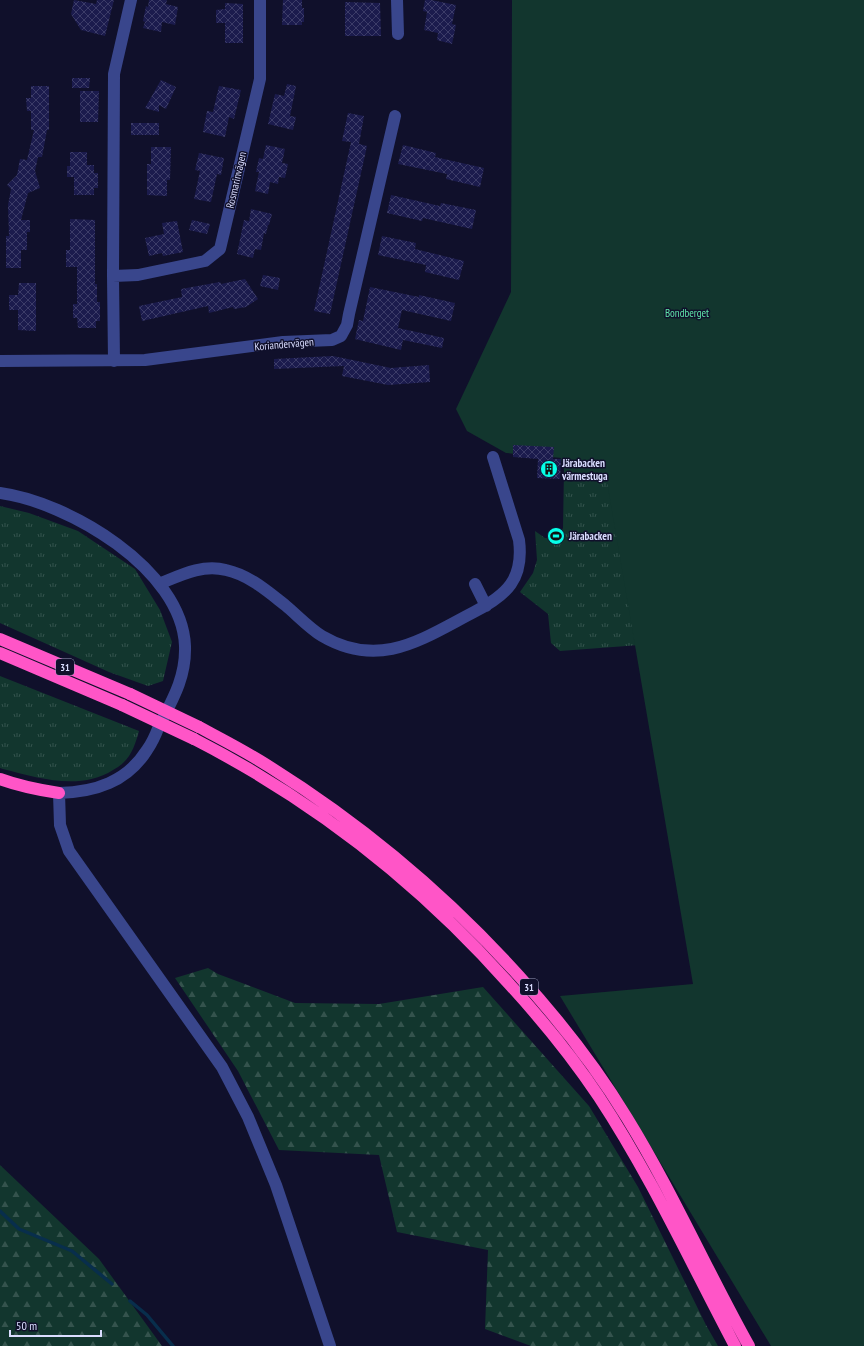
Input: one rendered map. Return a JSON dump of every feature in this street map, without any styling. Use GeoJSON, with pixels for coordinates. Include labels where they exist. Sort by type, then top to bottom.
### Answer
{"type":"FeatureCollection","features":[{"type":"Feature","properties":{"kind":"highway","name":"31"},"geometry":{"type":"LineString","coordinates":[[0,639],[130,694],[199,727],[268,765],[336,812],[402,862],[455,909],[489,943],[537,996],[568,1033],[604,1083],[627,1118],[658,1171],[749,1346]]}},
{"type":"Feature","properties":{"kind":"highway","name":"31"},"geometry":{"type":"LineString","coordinates":[[0,653],[122,705],[194,739],[238,762],[298,799],[328,820],[382,861],[449,920],[524,1000],[562,1045],[599,1097],[643,1170],[735,1346]]}},
{"type":"Feature","properties":{"kind":"highway"},"geometry":{"type":"LineString","coordinates":[[0,779],[37,790],[59,793]]}},
{"type":"Feature","properties":{"kind":"street"},"geometry":{"type":"LineString","coordinates":[[114,361],[114,74],[131,0]]}},
{"type":"Feature","properties":{"kind":"street","name":"Rosmarinvägen"},"geometry":{"type":"LineString","coordinates":[[113,276],[138,275],[204,261],[220,249],[260,79],[260,0]]}},
{"type":"Feature","properties":{"kind":"street"},"geometry":{"type":"LineString","coordinates":[[397,0],[398,34]]}},
{"type":"Feature","properties":{"kind":"street","name":"Koriandervägen"},"geometry":{"type":"LineString","coordinates":[[0,362],[145,360],[283,342],[332,340],[341,336],[349,314],[395,116]]}},
{"type":"Feature","properties":{"kind":"street"},"geometry":{"type":"LineString","coordinates":[[159,584],[186,572],[198,569],[226,569],[242,575],[259,585],[321,635],[339,644],[356,649],[373,651],[391,649],[414,643],[499,598],[508,589],[515,576],[520,564],[519,540],[493,457]]}},
{"type":"Feature","properties":{"kind":"street"},"geometry":{"type":"LineString","coordinates":[[0,493],[30,500],[61,511],[89,525],[137,560],[159,584],[177,615],[185,644],[182,673],[179,685],[148,749],[137,764],[115,781],[100,787],[59,793],[60,825],[69,851],[222,1067],[248,1117],[276,1185],[330,1346]]}},
{"type":"Feature","properties":{"kind":"street"},"geometry":{"type":"LineString","coordinates":[[475,584],[486,606]]}},
{"type":"Feature","properties":{"kind":"green space","name":"Bondberget"},"geometry":{"type":"Polygon","coordinates":[[[512,0],[864,0],[864,1346],[771,1346],[560,996],[693,984],[605,470],[562,458],[506,453],[467,431],[456,409],[511,292],[512,0]]]}},
{"type":"Feature","properties":{"kind":"green space"},"geometry":{"type":"Polygon","coordinates":[[[559,452],[616,472],[759,636],[560,651],[551,643],[548,614],[520,592],[533,573],[537,560],[535,531],[545,538],[557,539],[563,528],[564,470],[559,452]]]}},
{"type":"Feature","properties":{"kind":"green space"},"geometry":{"type":"Polygon","coordinates":[[[0,506],[29,513],[78,531],[135,569],[160,610],[172,642],[163,681],[148,686],[109,672],[0,623],[0,506]]]}},
{"type":"Feature","properties":{"kind":"green space"},"geometry":{"type":"Polygon","coordinates":[[[0,676],[139,731],[129,756],[113,770],[87,780],[59,781],[44,779],[0,768],[0,676]]]}},
{"type":"Feature","properties":{"kind":"green space"},"geometry":{"type":"Polygon","coordinates":[[[208,968],[218,974],[295,1003],[379,1004],[483,987],[589,1106],[638,1187],[706,1325],[718,1346],[531,1346],[485,1329],[488,1250],[397,1232],[379,1155],[279,1150],[238,1071],[175,978],[208,968]]]}},
{"type":"Feature","properties":{"kind":"green space"},"geometry":{"type":"Polygon","coordinates":[[[0,1165],[99,1259],[162,1346],[0,1346],[0,1165]]]}},
{"type":"Feature","properties":{"kind":"building"},"geometry":{"type":"Polygon","coordinates":[[[74,0],[96,4],[97,0],[114,0],[105,36],[81,30],[71,14],[74,0]]]}},
{"type":"Feature","properties":{"kind":"building"},"geometry":{"type":"Polygon","coordinates":[[[149,0],[167,0],[166,4],[178,7],[175,25],[162,22],[161,32],[143,28],[146,6],[148,7],[149,0]]]}},
{"type":"Feature","properties":{"kind":"building"},"geometry":{"type":"Polygon","coordinates":[[[283,0],[302,0],[302,8],[304,8],[304,22],[302,22],[302,25],[282,25],[283,0]]]}},
{"type":"Feature","properties":{"kind":"building"},"geometry":{"type":"Polygon","coordinates":[[[425,0],[456,5],[452,24],[456,25],[452,44],[437,40],[438,33],[424,30],[427,12],[423,11],[425,0]]]}},
{"type":"Feature","properties":{"kind":"building"},"geometry":{"type":"Polygon","coordinates":[[[345,2],[380,3],[381,36],[345,36],[345,2]]]}},
{"type":"Feature","properties":{"kind":"building"},"geometry":{"type":"Polygon","coordinates":[[[225,3],[243,4],[243,43],[225,43],[225,23],[216,23],[216,10],[225,9],[225,3]]]}},
{"type":"Feature","properties":{"kind":"building"},"geometry":{"type":"Polygon","coordinates":[[[72,78],[90,78],[89,88],[72,88],[72,78]]]}},
{"type":"Feature","properties":{"kind":"building"},"geometry":{"type":"Polygon","coordinates":[[[161,80],[176,87],[166,109],[159,105],[159,112],[145,108],[161,80]]]}},
{"type":"Feature","properties":{"kind":"building"},"geometry":{"type":"Polygon","coordinates":[[[287,84],[296,86],[290,116],[296,117],[293,130],[268,124],[275,94],[284,96],[287,84]]]}},
{"type":"Feature","properties":{"kind":"building"},"geometry":{"type":"Polygon","coordinates":[[[31,86],[49,86],[49,130],[47,130],[42,157],[38,157],[35,171],[40,188],[28,193],[21,220],[30,220],[30,232],[27,232],[27,250],[21,250],[21,268],[6,268],[6,236],[9,236],[8,205],[11,189],[7,185],[17,175],[20,159],[27,160],[34,130],[31,130],[31,111],[27,111],[26,98],[31,98],[31,86]]]}},
{"type":"Feature","properties":{"kind":"building"},"geometry":{"type":"Polygon","coordinates":[[[219,86],[241,90],[234,119],[229,117],[225,137],[203,132],[207,111],[213,112],[219,86]]]}},
{"type":"Feature","properties":{"kind":"building"},"geometry":{"type":"Polygon","coordinates":[[[80,91],[99,91],[98,122],[80,122],[80,91]]]}},
{"type":"Feature","properties":{"kind":"building"},"geometry":{"type":"Polygon","coordinates":[[[348,113],[364,116],[359,144],[367,146],[330,314],[314,311],[351,142],[342,141],[348,113]]]}},
{"type":"Feature","properties":{"kind":"building"},"geometry":{"type":"Polygon","coordinates":[[[131,123],[159,123],[159,135],[131,135],[131,123]]]}},
{"type":"Feature","properties":{"kind":"building"},"geometry":{"type":"Polygon","coordinates":[[[266,145],[285,149],[282,163],[288,164],[285,178],[279,177],[278,184],[270,182],[268,194],[255,191],[259,172],[256,172],[259,158],[263,159],[266,145]]]}},
{"type":"Feature","properties":{"kind":"building"},"geometry":{"type":"Polygon","coordinates":[[[403,145],[436,153],[435,157],[484,168],[480,187],[446,179],[447,174],[398,164],[403,145]]]}},
{"type":"Feature","properties":{"kind":"building"},"geometry":{"type":"Polygon","coordinates":[[[151,147],[171,147],[170,180],[167,180],[167,196],[147,195],[147,164],[151,164],[151,147]]]}},
{"type":"Feature","properties":{"kind":"building"},"geometry":{"type":"Polygon","coordinates":[[[70,152],[87,152],[87,165],[94,165],[94,173],[98,173],[98,188],[94,188],[94,195],[74,195],[74,177],[67,177],[67,166],[70,166],[70,152]]]}},
{"type":"Feature","properties":{"kind":"building"},"geometry":{"type":"Polygon","coordinates":[[[199,153],[224,158],[221,175],[217,174],[211,202],[194,199],[200,171],[195,170],[199,153]]]}},
{"type":"Feature","properties":{"kind":"building"},"geometry":{"type":"Polygon","coordinates":[[[391,195],[440,206],[441,203],[476,210],[472,229],[423,218],[422,221],[387,213],[391,195]]]}},
{"type":"Feature","properties":{"kind":"building"},"geometry":{"type":"Polygon","coordinates":[[[251,209],[272,214],[266,234],[264,233],[261,250],[255,249],[253,258],[237,254],[244,220],[249,221],[251,209]]]}},
{"type":"Feature","properties":{"kind":"building"},"geometry":{"type":"Polygon","coordinates":[[[70,219],[95,220],[95,284],[97,284],[97,302],[100,302],[100,321],[96,321],[96,328],[78,328],[77,318],[73,318],[73,304],[77,304],[77,267],[66,267],[66,250],[70,250],[70,219]]]}},
{"type":"Feature","properties":{"kind":"building"},"geometry":{"type":"Polygon","coordinates":[[[192,220],[210,224],[207,234],[189,230],[192,220]]]}},
{"type":"Feature","properties":{"kind":"building"},"geometry":{"type":"Polygon","coordinates":[[[177,221],[183,252],[163,256],[162,253],[149,256],[145,238],[164,234],[162,223],[177,221]]]}},
{"type":"Feature","properties":{"kind":"building"},"geometry":{"type":"Polygon","coordinates":[[[382,236],[416,243],[415,249],[464,261],[459,280],[425,272],[426,265],[378,255],[382,236]]]}},
{"type":"Feature","properties":{"kind":"building"},"geometry":{"type":"Polygon","coordinates":[[[263,275],[280,278],[278,290],[260,286],[263,275]]]}},
{"type":"Feature","properties":{"kind":"building"},"geometry":{"type":"Polygon","coordinates":[[[245,279],[258,299],[246,307],[234,309],[233,307],[209,313],[208,306],[142,321],[139,306],[182,297],[181,289],[220,282],[221,284],[245,279]]]}},
{"type":"Feature","properties":{"kind":"building"},"geometry":{"type":"Polygon","coordinates":[[[19,283],[36,283],[36,331],[18,330],[18,310],[9,310],[9,295],[18,295],[19,283]]]}},
{"type":"Feature","properties":{"kind":"building"},"geometry":{"type":"Polygon","coordinates":[[[370,287],[419,297],[419,295],[455,303],[451,321],[402,310],[398,328],[444,338],[442,348],[403,340],[401,350],[355,339],[359,320],[363,321],[370,287]]]}},
{"type":"Feature","properties":{"kind":"building"},"geometry":{"type":"Polygon","coordinates":[[[333,356],[391,368],[429,365],[430,382],[388,385],[342,376],[344,366],[274,369],[274,359],[333,356]]]}},
{"type":"Feature","properties":{"kind":"building","name":"Järabacken värmestuga"},"geometry":{"type":"Polygon","coordinates":[[[513,445],[554,447],[553,459],[561,459],[560,479],[537,478],[538,459],[513,457],[513,445]]]}},
{"type":"Feature","properties":{"kind":"waterway"},"geometry":{"type":"LineString","coordinates":[[0,1211],[19,1229],[72,1251],[112,1284]]}},
{"type":"Feature","properties":{"kind":"waterway"},"geometry":{"type":"LineString","coordinates":[[130,1301],[147,1315],[173,1346]]}},
{"type":"Feature","properties":{"kind":"place","name":"Järabacken värmestuga"},"geometry":{"type":"Point","coordinates":[549,469]}},
{"type":"Feature","properties":{"kind":"place","name":"Järabacken"},"geometry":{"type":"Point","coordinates":[556,536]}}]}
